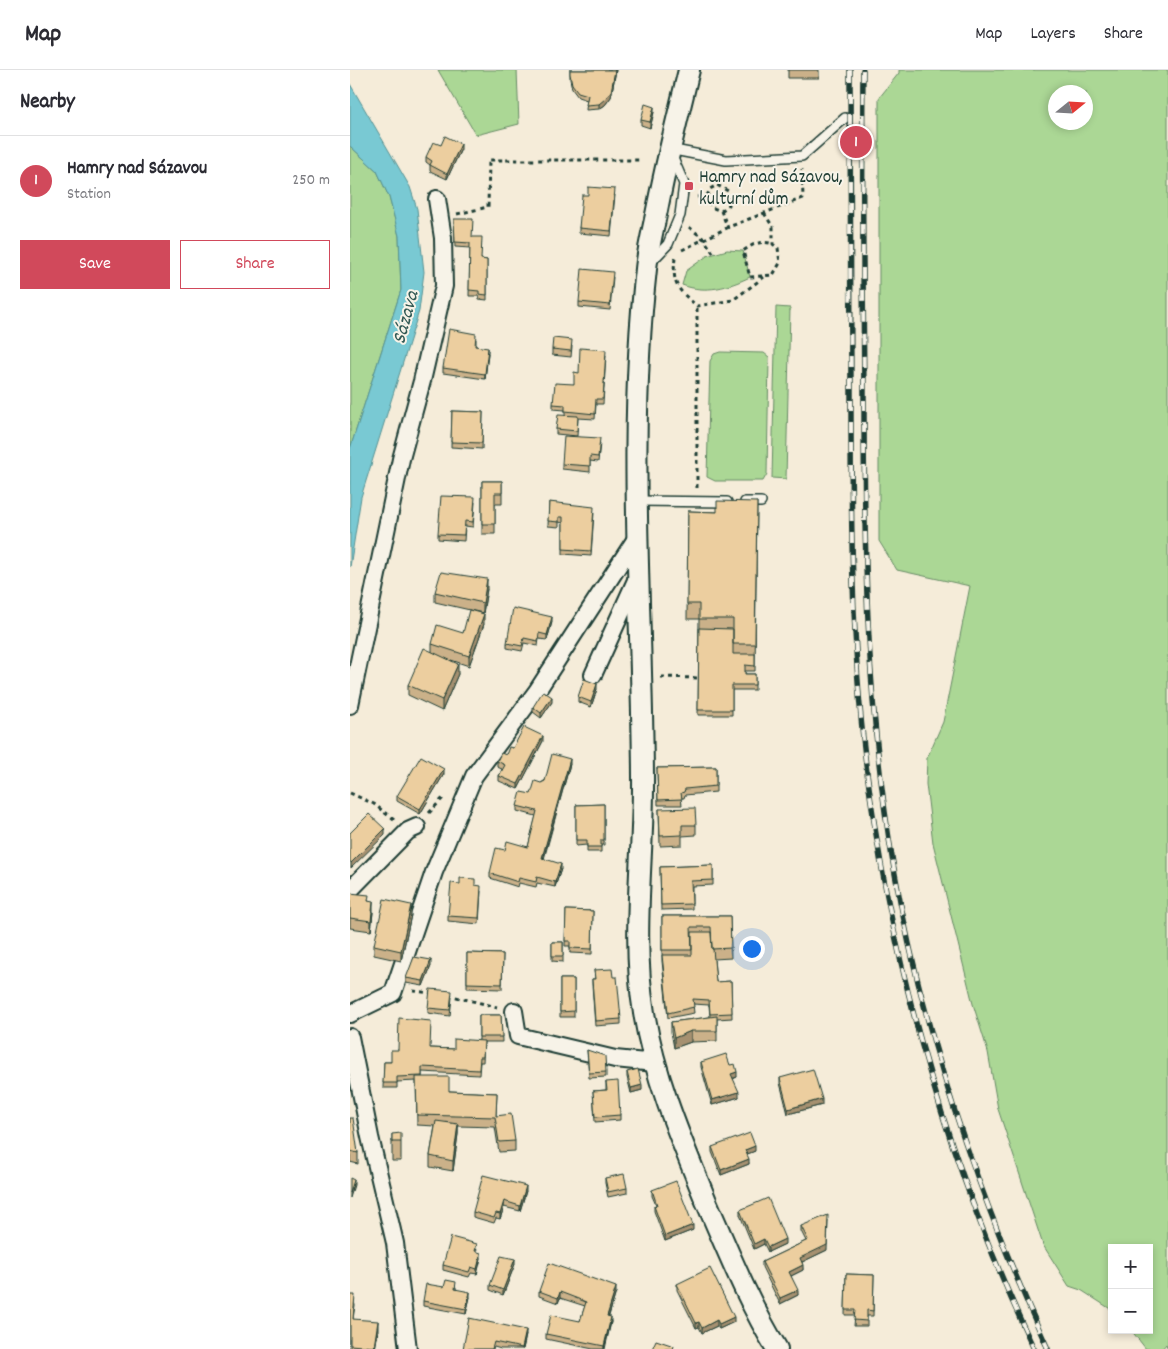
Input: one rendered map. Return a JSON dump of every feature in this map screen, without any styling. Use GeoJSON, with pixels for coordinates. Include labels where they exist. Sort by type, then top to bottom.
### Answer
{"type":"FeatureCollection","features":[{"type":"Feature","properties":{"kind":"street"},"geometry":{"type":"LineString","coordinates":[[689,70],[669,149],[646,267],[639,353],[637,537],[643,778],[639,962],[644,1013],[656,1063],[674,1123],[736,1271],[761,1323],[777,1349]]}},
{"type":"Feature","properties":{"kind":"street"},"geometry":{"type":"LineString","coordinates":[[350,705],[401,459],[422,381],[444,286],[443,238],[438,199]]}},
{"type":"Feature","properties":{"kind":"street"},"geometry":{"type":"LineString","coordinates":[[350,1014],[393,993],[434,872],[474,776],[537,691],[637,537]]}},
{"type":"Feature","properties":{"kind":"street"},"geometry":{"type":"LineString","coordinates":[[593,675],[638,576]]}},
{"type":"Feature","properties":{"kind":"street"},"geometry":{"type":"LineString","coordinates":[[350,890],[413,829]]}},
{"type":"Feature","properties":{"kind":"street"},"geometry":{"type":"LineString","coordinates":[[514,1011],[518,1036],[615,1059],[656,1063]]}},
{"type":"Feature","properties":{"kind":"street"},"geometry":{"type":"LineString","coordinates":[[350,1037],[370,1137],[395,1243],[408,1349]]}},
{"type":"Feature","properties":{"kind":"lane"},"geometry":{"type":"LineString","coordinates":[[669,149],[726,160],[802,156],[845,118]]}},
{"type":"Feature","properties":{"kind":"lane"},"geometry":{"type":"LineString","coordinates":[[637,501],[762,502]]}},
{"type":"Feature","properties":{"kind":"path"},"geometry":{"type":"LineString","coordinates":[[646,267],[728,228],[803,198],[802,156]]}},
{"type":"Feature","properties":{"kind":"path"},"geometry":{"type":"LineString","coordinates":[[455,214],[488,207],[490,160],[642,160]]}},
{"type":"Feature","properties":{"kind":"path"},"geometry":{"type":"LineString","coordinates":[[721,212],[729,205],[728,191],[717,185],[710,189],[707,196],[711,207],[721,212],[728,228]]}},
{"type":"Feature","properties":{"kind":"path"},"geometry":{"type":"LineString","coordinates":[[692,197],[707,196]]}},
{"type":"Feature","properties":{"kind":"path"},"geometry":{"type":"LineString","coordinates":[[764,213],[773,227],[773,244]]}},
{"type":"Feature","properties":{"kind":"path"},"geometry":{"type":"LineString","coordinates":[[688,226],[704,239],[714,254]]}},
{"type":"Feature","properties":{"kind":"path"},"geometry":{"type":"LineString","coordinates":[[766,241],[773,244],[778,248],[780,263],[773,275],[750,277],[743,251],[754,243],[766,241]]}},
{"type":"Feature","properties":{"kind":"path"},"geometry":{"type":"LineString","coordinates":[[676,253],[673,276],[679,290],[697,306],[697,502]]}},
{"type":"Feature","properties":{"kind":"path"},"geometry":{"type":"LineString","coordinates":[[697,306],[733,300],[765,276]]}},
{"type":"Feature","properties":{"kind":"path"},"geometry":{"type":"LineString","coordinates":[[653,676],[699,678]]}},
{"type":"Feature","properties":{"kind":"path"},"geometry":{"type":"LineString","coordinates":[[350,793],[374,804],[413,829]]}},
{"type":"Feature","properties":{"kind":"path"},"geometry":{"type":"LineString","coordinates":[[395,989],[441,994],[514,1011]]}},
{"type":"Feature","properties":{"kind":"green space"},"geometry":{"type":"Polygon","coordinates":[[[438,70],[517,70],[519,124],[476,135],[438,70]]]}},
{"type":"Feature","properties":{"kind":"green space"},"geometry":{"type":"Polygon","coordinates":[[[899,70],[1168,70],[1168,1349],[1166,1344],[1162,1349],[1146,1349],[1134,1334],[1153,1334],[1153,1244],[1108,1244],[1108,1307],[1081,1290],[1069,1286],[1043,1245],[998,1109],[988,1052],[973,1004],[933,843],[926,784],[927,758],[943,722],[970,586],[897,570],[879,541],[879,98],[899,73],[899,70]]]}},
{"type":"Feature","properties":{"kind":"green space"},"geometry":{"type":"Polygon","coordinates":[[[350,146],[377,171],[389,197],[399,236],[401,290],[350,449],[350,146]]]}},
{"type":"Feature","properties":{"kind":"green space"},"geometry":{"type":"Polygon","coordinates":[[[727,250],[743,251],[750,277],[734,284],[709,289],[691,288],[682,285],[686,271],[707,256],[727,250]]]}},
{"type":"Feature","properties":{"kind":"green space"},"geometry":{"type":"Polygon","coordinates":[[[776,307],[790,308],[786,479],[772,478],[776,307]]]}},
{"type":"Feature","properties":{"kind":"green space"},"geometry":{"type":"Polygon","coordinates":[[[720,352],[764,353],[769,357],[767,474],[763,481],[715,481],[707,477],[710,361],[714,354],[720,352]]]}},
{"type":"Feature","properties":{"kind":"water","name":"Sázava"},"geometry":{"type":"Polygon","coordinates":[[[350,84],[410,187],[417,209],[424,272],[419,311],[361,497],[350,567],[350,449],[401,290],[399,236],[389,197],[377,171],[350,146],[350,84]]]}},
{"type":"Feature","properties":{"kind":"building"},"geometry":{"type":"Polygon","coordinates":[[[570,70],[615,70],[611,92],[599,104],[586,105],[588,95],[578,92],[572,84],[570,70]]]}},
{"type":"Feature","properties":{"kind":"building"},"geometry":{"type":"Polygon","coordinates":[[[645,104],[654,107],[650,122],[641,120],[645,104]]]}},
{"type":"Feature","properties":{"kind":"building"},"geometry":{"type":"Polygon","coordinates":[[[445,136],[461,144],[447,174],[430,165],[432,161],[426,157],[433,142],[441,145],[445,136]]]}},
{"type":"Feature","properties":{"kind":"building"},"geometry":{"type":"Polygon","coordinates":[[[588,187],[615,189],[611,231],[579,228],[582,195],[588,195],[588,187]]]}},
{"type":"Feature","properties":{"kind":"building"},"geometry":{"type":"Polygon","coordinates":[[[454,219],[473,219],[472,237],[482,237],[481,259],[487,260],[487,295],[479,294],[479,291],[469,290],[470,243],[455,242],[454,219]]]}},
{"type":"Feature","properties":{"kind":"building"},"geometry":{"type":"Polygon","coordinates":[[[582,269],[613,272],[610,305],[579,302],[582,269]]]}},
{"type":"Feature","properties":{"kind":"building"},"geometry":{"type":"Polygon","coordinates":[[[449,329],[476,334],[475,346],[488,348],[485,374],[443,368],[449,329]]]}},
{"type":"Feature","properties":{"kind":"building"},"geometry":{"type":"Polygon","coordinates":[[[553,338],[572,340],[571,351],[552,349],[553,338]]]}},
{"type":"Feature","properties":{"kind":"building"},"geometry":{"type":"Polygon","coordinates":[[[580,348],[606,350],[603,399],[596,399],[595,414],[565,411],[565,405],[553,404],[555,383],[574,384],[574,372],[579,373],[580,348]]]}},
{"type":"Feature","properties":{"kind":"building"},"geometry":{"type":"Polygon","coordinates":[[[452,411],[483,412],[482,443],[451,442],[452,411]]]}},
{"type":"Feature","properties":{"kind":"building"},"geometry":{"type":"Polygon","coordinates":[[[558,415],[578,416],[577,431],[556,429],[558,415]]]}},
{"type":"Feature","properties":{"kind":"building"},"geometry":{"type":"Polygon","coordinates":[[[564,436],[600,438],[598,457],[590,456],[590,466],[562,464],[564,436]]]}},
{"type":"Feature","properties":{"kind":"building"},"geometry":{"type":"Polygon","coordinates":[[[482,481],[502,481],[502,493],[495,493],[495,524],[482,524],[482,481]]]}},
{"type":"Feature","properties":{"kind":"building"},"geometry":{"type":"Polygon","coordinates":[[[441,496],[475,497],[473,522],[465,521],[464,535],[438,534],[441,496]]]}},
{"type":"Feature","properties":{"kind":"building"},"geometry":{"type":"Polygon","coordinates":[[[717,501],[757,502],[755,644],[733,644],[733,619],[699,619],[699,604],[687,604],[688,511],[717,512],[717,501]]]}},
{"type":"Feature","properties":{"kind":"building"},"geometry":{"type":"Polygon","coordinates":[[[549,502],[594,507],[591,551],[563,549],[563,517],[559,517],[559,522],[548,521],[549,502]]]}},
{"type":"Feature","properties":{"kind":"building"},"geometry":{"type":"Polygon","coordinates":[[[441,572],[487,579],[483,603],[435,592],[441,572]]]}},
{"type":"Feature","properties":{"kind":"building"},"geometry":{"type":"Polygon","coordinates":[[[513,608],[552,617],[547,635],[539,633],[538,641],[524,638],[522,646],[507,643],[513,608]]]}},
{"type":"Feature","properties":{"kind":"building"},"geometry":{"type":"Polygon","coordinates":[[[469,610],[484,614],[469,656],[432,644],[437,625],[463,633],[469,610]]]}},
{"type":"Feature","properties":{"kind":"building"},"geometry":{"type":"Polygon","coordinates":[[[699,628],[733,629],[733,654],[755,654],[755,666],[745,665],[745,674],[755,674],[755,685],[732,685],[732,710],[698,710],[699,628]]]}},
{"type":"Feature","properties":{"kind":"building"},"geometry":{"type":"Polygon","coordinates":[[[424,648],[458,664],[442,700],[408,685],[424,648]]]}},
{"type":"Feature","properties":{"kind":"building"},"geometry":{"type":"Polygon","coordinates":[[[584,679],[597,684],[591,702],[578,697],[584,679]]]}},
{"type":"Feature","properties":{"kind":"building"},"geometry":{"type":"Polygon","coordinates":[[[543,691],[552,697],[541,713],[533,707],[543,691]]]}},
{"type":"Feature","properties":{"kind":"building"},"geometry":{"type":"Polygon","coordinates":[[[524,727],[543,736],[518,784],[499,776],[505,765],[497,761],[501,753],[506,755],[509,747],[513,748],[524,727]]]}},
{"type":"Feature","properties":{"kind":"building"},"geometry":{"type":"Polygon","coordinates":[[[552,754],[570,759],[542,858],[561,864],[555,882],[537,877],[536,882],[519,878],[518,882],[490,873],[496,848],[505,850],[507,841],[528,847],[537,811],[517,806],[521,792],[531,794],[535,781],[541,783],[545,781],[552,754]]]}},
{"type":"Feature","properties":{"kind":"building"},"geometry":{"type":"Polygon","coordinates":[[[421,756],[444,769],[420,809],[397,796],[421,756]]]}},
{"type":"Feature","properties":{"kind":"building"},"geometry":{"type":"Polygon","coordinates":[[[716,767],[716,786],[685,789],[681,793],[682,799],[658,800],[657,768],[716,767]]]}},
{"type":"Feature","properties":{"kind":"building"},"geometry":{"type":"Polygon","coordinates":[[[604,804],[604,840],[601,840],[601,847],[587,847],[587,840],[576,840],[576,805],[604,804]]]}},
{"type":"Feature","properties":{"kind":"building"},"geometry":{"type":"Polygon","coordinates":[[[695,808],[696,825],[682,825],[682,835],[660,836],[659,809],[695,808]]]}},
{"type":"Feature","properties":{"kind":"building"},"geometry":{"type":"Polygon","coordinates":[[[369,814],[385,829],[351,863],[350,833],[369,814]]]}},
{"type":"Feature","properties":{"kind":"building"},"geometry":{"type":"Polygon","coordinates":[[[713,865],[713,880],[691,881],[692,904],[661,905],[660,867],[713,865]]]}},
{"type":"Feature","properties":{"kind":"building"},"geometry":{"type":"Polygon","coordinates":[[[460,878],[475,879],[475,885],[481,886],[479,918],[448,916],[451,883],[460,884],[460,878]]]}},
{"type":"Feature","properties":{"kind":"building"},"geometry":{"type":"Polygon","coordinates":[[[350,893],[369,895],[368,901],[373,902],[371,921],[350,918],[350,893]]]}},
{"type":"Feature","properties":{"kind":"building"},"geometry":{"type":"Polygon","coordinates":[[[384,899],[411,905],[401,951],[374,945],[384,899]]]}},
{"type":"Feature","properties":{"kind":"building"},"geometry":{"type":"Polygon","coordinates":[[[566,910],[593,911],[592,949],[570,948],[570,941],[565,941],[566,910]]]}},
{"type":"Feature","properties":{"kind":"building"},"geometry":{"type":"Polygon","coordinates":[[[662,916],[730,916],[731,948],[712,949],[711,927],[691,927],[692,950],[662,950],[662,916]]]}},
{"type":"Feature","properties":{"kind":"building"},"geometry":{"type":"Polygon","coordinates":[[[692,932],[711,932],[716,982],[731,981],[732,1013],[710,1014],[709,1000],[693,999],[694,1007],[668,1013],[662,955],[692,955],[692,932]]]}},
{"type":"Feature","properties":{"kind":"building"},"geometry":{"type":"Polygon","coordinates":[[[552,942],[563,942],[563,956],[552,956],[552,942]]]}},
{"type":"Feature","properties":{"kind":"building"},"geometry":{"type":"Polygon","coordinates":[[[467,953],[503,954],[502,984],[467,983],[467,953]]]}},
{"type":"Feature","properties":{"kind":"building"},"geometry":{"type":"Polygon","coordinates":[[[414,957],[431,960],[423,981],[406,978],[414,957]]]}},
{"type":"Feature","properties":{"kind":"building"},"geometry":{"type":"Polygon","coordinates":[[[612,969],[613,977],[617,977],[621,1019],[595,1021],[592,979],[595,979],[594,970],[612,969]]]}},
{"type":"Feature","properties":{"kind":"building"},"geometry":{"type":"Polygon","coordinates":[[[560,979],[574,979],[574,1011],[560,1012],[560,979]]]}},
{"type":"Feature","properties":{"kind":"building"},"geometry":{"type":"Polygon","coordinates":[[[430,989],[452,991],[450,1010],[428,1008],[430,989]]]}},
{"type":"Feature","properties":{"kind":"building"},"geometry":{"type":"Polygon","coordinates":[[[479,1015],[501,1015],[502,1037],[479,1037],[479,1015]]]}},
{"type":"Feature","properties":{"kind":"building"},"geometry":{"type":"Polygon","coordinates":[[[717,1016],[717,1031],[691,1031],[674,1038],[671,1022],[717,1016]]]}},
{"type":"Feature","properties":{"kind":"building"},"geometry":{"type":"Polygon","coordinates":[[[399,1018],[431,1021],[430,1048],[454,1049],[454,1039],[484,1041],[483,1057],[480,1057],[479,1070],[422,1067],[422,1076],[397,1077],[397,1083],[383,1083],[384,1062],[391,1062],[391,1050],[398,1050],[399,1018]]]}},
{"type":"Feature","properties":{"kind":"building"},"geometry":{"type":"Polygon","coordinates":[[[587,1050],[605,1056],[606,1072],[589,1073],[587,1050]]]}},
{"type":"Feature","properties":{"kind":"building"},"geometry":{"type":"Polygon","coordinates":[[[726,1054],[730,1065],[735,1064],[737,1072],[731,1074],[739,1092],[712,1100],[701,1062],[726,1054]]]}},
{"type":"Feature","properties":{"kind":"building"},"geometry":{"type":"Polygon","coordinates":[[[638,1069],[642,1085],[631,1088],[627,1072],[638,1069]]]}},
{"type":"Feature","properties":{"kind":"building"},"geometry":{"type":"Polygon","coordinates":[[[813,1069],[822,1099],[788,1109],[780,1078],[813,1069]]]}},
{"type":"Feature","properties":{"kind":"building"},"geometry":{"type":"Polygon","coordinates":[[[416,1077],[449,1077],[449,1091],[497,1093],[496,1116],[511,1114],[515,1141],[499,1142],[495,1117],[417,1115],[416,1077]]]}},
{"type":"Feature","properties":{"kind":"building"},"geometry":{"type":"Polygon","coordinates":[[[618,1081],[620,1115],[595,1117],[593,1091],[607,1090],[606,1082],[618,1081]]]}},
{"type":"Feature","properties":{"kind":"building"},"geometry":{"type":"Polygon","coordinates":[[[350,1118],[353,1118],[358,1153],[350,1151],[350,1118]]]}},
{"type":"Feature","properties":{"kind":"building"},"geometry":{"type":"Polygon","coordinates":[[[436,1121],[458,1124],[453,1161],[430,1156],[436,1121]]]}},
{"type":"Feature","properties":{"kind":"building"},"geometry":{"type":"Polygon","coordinates":[[[401,1133],[401,1142],[392,1142],[392,1134],[401,1133]]]}},
{"type":"Feature","properties":{"kind":"building"},"geometry":{"type":"Polygon","coordinates":[[[750,1133],[755,1146],[745,1150],[749,1159],[721,1170],[712,1147],[750,1133]]]}},
{"type":"Feature","properties":{"kind":"building"},"geometry":{"type":"Polygon","coordinates":[[[624,1174],[627,1188],[608,1192],[605,1178],[624,1174]]]}},
{"type":"Feature","properties":{"kind":"building"},"geometry":{"type":"Polygon","coordinates":[[[483,1175],[526,1186],[520,1206],[504,1201],[500,1214],[496,1213],[494,1218],[473,1212],[483,1175]]]}},
{"type":"Feature","properties":{"kind":"building"},"geometry":{"type":"Polygon","coordinates":[[[350,1178],[354,1180],[350,1193],[350,1178]]]}},
{"type":"Feature","properties":{"kind":"building"},"geometry":{"type":"Polygon","coordinates":[[[676,1181],[693,1225],[665,1236],[654,1206],[657,1205],[652,1190],[676,1181]]]}},
{"type":"Feature","properties":{"kind":"building"},"geometry":{"type":"Polygon","coordinates":[[[768,1198],[785,1239],[768,1247],[764,1239],[754,1244],[740,1210],[768,1198]]]}},
{"type":"Feature","properties":{"kind":"building"},"geometry":{"type":"Polygon","coordinates":[[[828,1215],[827,1245],[800,1258],[803,1265],[789,1272],[798,1290],[780,1298],[762,1262],[808,1240],[801,1226],[828,1215]]]}},
{"type":"Feature","properties":{"kind":"building"},"geometry":{"type":"Polygon","coordinates":[[[451,1237],[477,1244],[475,1251],[481,1253],[477,1269],[471,1267],[469,1272],[443,1265],[451,1237]]]}},
{"type":"Feature","properties":{"kind":"building"},"geometry":{"type":"Polygon","coordinates":[[[501,1256],[515,1259],[503,1290],[490,1285],[501,1256]]]}},
{"type":"Feature","properties":{"kind":"building"},"geometry":{"type":"Polygon","coordinates":[[[549,1263],[616,1287],[607,1316],[611,1317],[604,1346],[546,1334],[551,1315],[580,1321],[586,1302],[560,1292],[558,1298],[539,1291],[549,1263]]]}},
{"type":"Feature","properties":{"kind":"building"},"geometry":{"type":"Polygon","coordinates":[[[710,1268],[734,1317],[719,1324],[717,1320],[702,1328],[699,1322],[696,1323],[677,1284],[710,1268]]]}},
{"type":"Feature","properties":{"kind":"building"},"geometry":{"type":"Polygon","coordinates":[[[846,1274],[874,1275],[873,1311],[867,1310],[867,1321],[854,1320],[855,1310],[845,1310],[846,1274]]]}},
{"type":"Feature","properties":{"kind":"building"},"geometry":{"type":"Polygon","coordinates":[[[446,1280],[456,1282],[455,1289],[470,1292],[466,1309],[423,1301],[426,1284],[444,1287],[446,1280]]]}},
{"type":"Feature","properties":{"kind":"building"},"geometry":{"type":"Polygon","coordinates":[[[350,1295],[355,1295],[353,1319],[378,1321],[374,1347],[350,1345],[350,1295]]]}},
{"type":"Feature","properties":{"kind":"building"},"geometry":{"type":"Polygon","coordinates":[[[469,1318],[526,1330],[522,1348],[494,1342],[492,1349],[463,1349],[469,1318]]]}},
{"type":"Feature","properties":{"kind":"building"},"geometry":{"type":"Polygon","coordinates":[[[656,1340],[674,1346],[673,1349],[652,1349],[656,1340]]]}},
{"type":"Feature","properties":{"kind":"railway"},"geometry":{"type":"LineString","coordinates":[[850,70],[852,532],[857,672],[866,765],[877,841],[891,916],[927,1064],[949,1136],[975,1208],[1003,1279],[1034,1349]]}},
{"type":"Feature","properties":{"kind":"railway"},"geometry":{"type":"LineString","coordinates":[[863,70],[866,569],[872,687],[884,804],[905,926],[936,1050],[975,1171],[1022,1291],[1048,1349]]}},
{"type":"Feature","properties":{"kind":"place","name":"Hamry nad Sázavou"},"geometry":{"type":"Point","coordinates":[856,142]}},
{"type":"Feature","properties":{"kind":"place","name":"Hamry nad Sázavou, kulturní dům"},"geometry":{"type":"Point","coordinates":[689,186]}}]}
